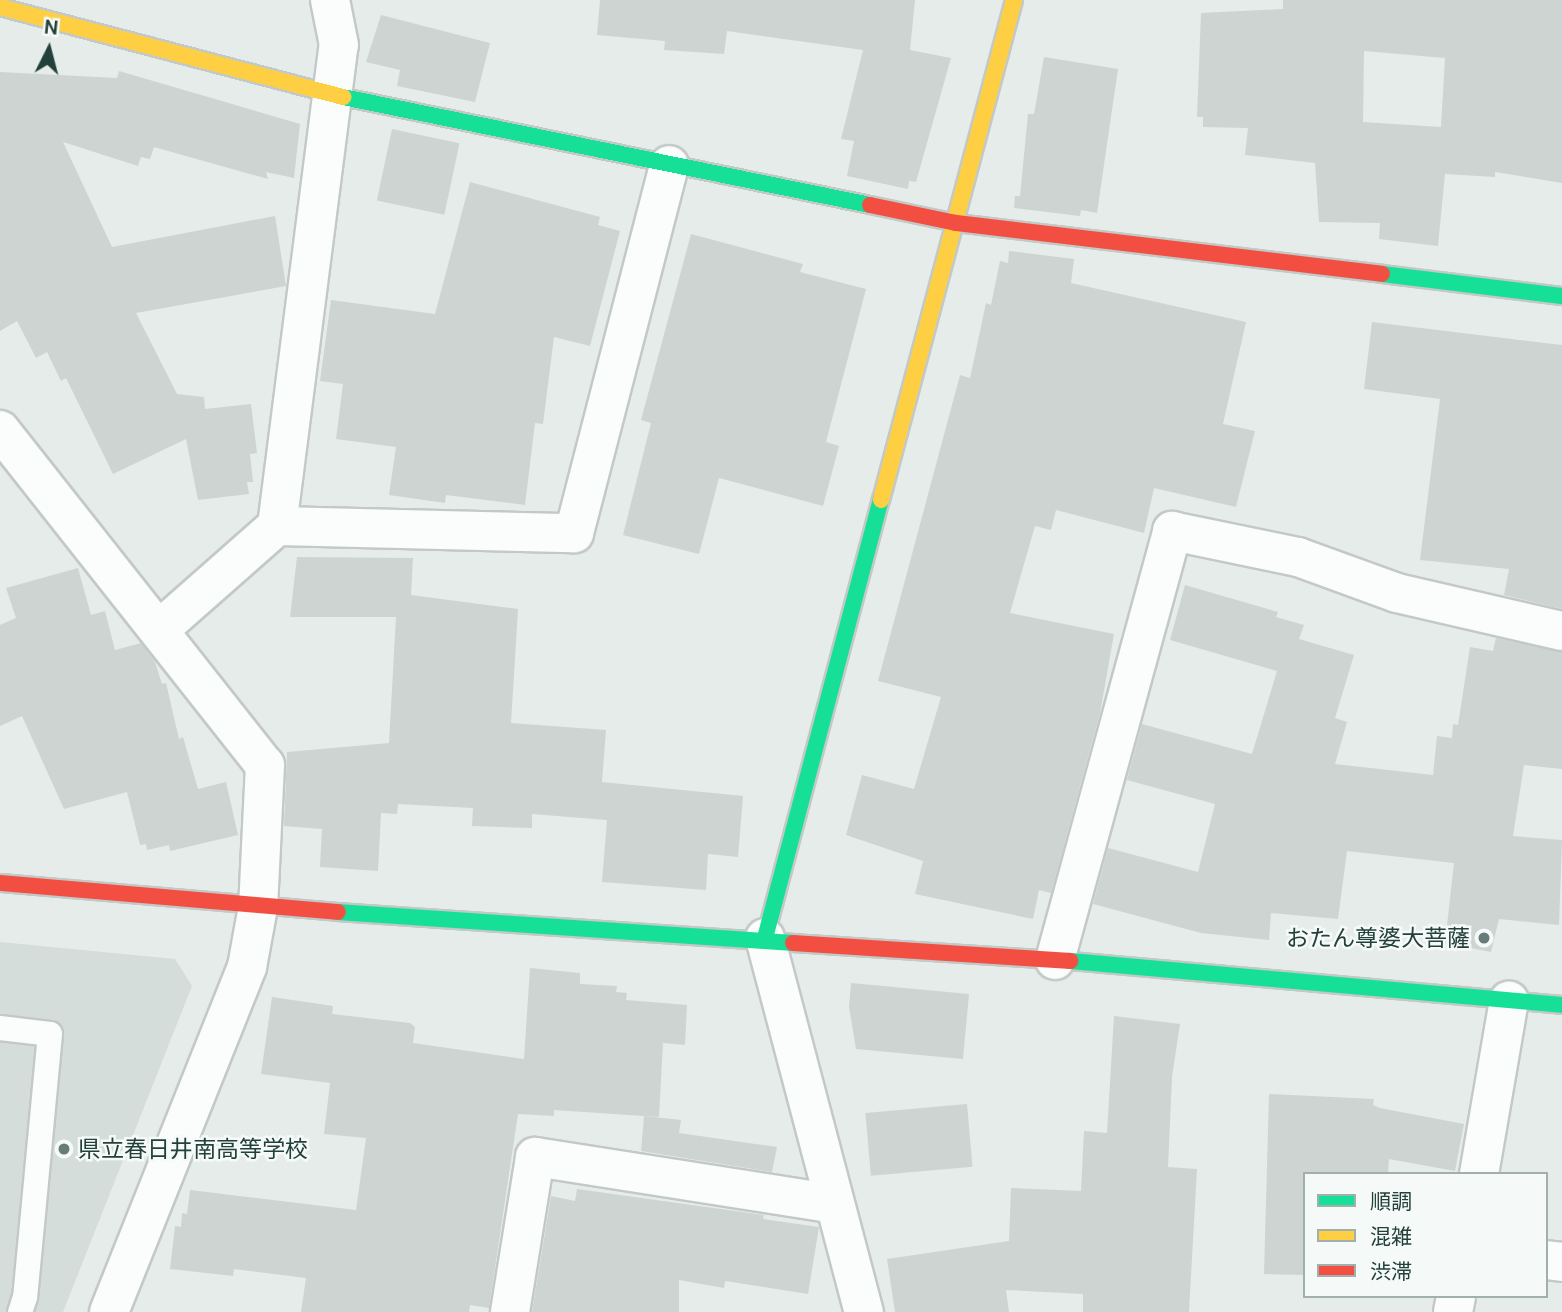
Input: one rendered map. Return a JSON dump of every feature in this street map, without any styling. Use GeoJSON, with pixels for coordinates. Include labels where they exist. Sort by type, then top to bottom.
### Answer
{"type":"FeatureCollection","features":[{"type":"Feature","properties":{"kind":"street"},"geometry":{"type":"LineString","coordinates":[[159,630],[277,526],[339,45],[330,0]]}},
{"type":"Feature","properties":{"kind":"street"},"geometry":{"type":"LineString","coordinates":[[864,1312],[765,938],[1014,0]]}},
{"type":"Feature","properties":{"kind":"street"},"geometry":{"type":"LineString","coordinates":[[0,7],[333,95],[956,223],[1562,296]]}},
{"type":"Feature","properties":{"kind":"street"},"geometry":{"type":"LineString","coordinates":[[277,526],[574,533],[668,164]]}},
{"type":"Feature","properties":{"kind":"street"},"geometry":{"type":"LineString","coordinates":[[0,430],[265,765],[258,907],[247,967],[109,1312]]}},
{"type":"Feature","properties":{"kind":"street"},"geometry":{"type":"LineString","coordinates":[[1055,960],[1172,531],[1298,557],[1397,593],[1562,631]]}},
{"type":"Feature","properties":{"kind":"street"},"geometry":{"type":"LineString","coordinates":[[0,883],[258,907],[765,938],[1055,960],[1562,1005]]}},
{"type":"Feature","properties":{"kind":"street"},"geometry":{"type":"LineString","coordinates":[[1479,1172],[1509,1000]]}},
{"type":"Feature","properties":{"kind":"street"},"geometry":{"type":"LineString","coordinates":[[510,1312],[535,1157],[834,1204]]}},
{"type":"Feature","properties":{"kind":"lane"},"geometry":{"type":"LineString","coordinates":[[0,1028],[50,1034],[25,1297],[20,1312]]}},
{"type":"Feature","properties":{"kind":"shaded area","name":"県立春日井南高等学校"},"geometry":{"type":"Polygon","coordinates":[[[0,942],[175,959],[192,986],[63,1312],[0,1312],[0,942]]]}},
{"type":"Feature","properties":{"kind":"building"},"geometry":{"type":"Polygon","coordinates":[[[600,0],[915,0],[910,50],[951,58],[916,182],[909,181],[908,189],[847,176],[854,141],[841,139],[863,50],[727,31],[724,54],[664,50],[665,41],[597,35],[600,0]]]}},
{"type":"Feature","properties":{"kind":"building"},"geometry":{"type":"Polygon","coordinates":[[[1283,0],[1562,0],[1562,183],[1495,172],[1495,177],[1445,174],[1438,246],[1379,239],[1380,223],[1319,222],[1315,163],[1245,155],[1248,128],[1203,127],[1203,117],[1197,117],[1201,13],[1283,9],[1283,0]],[[1364,51],[1363,122],[1441,127],[1445,58],[1364,51]]]}},
{"type":"Feature","properties":{"kind":"building"},"geometry":{"type":"Polygon","coordinates":[[[381,15],[490,43],[475,102],[397,86],[400,70],[366,62],[381,15]]]}},
{"type":"Feature","properties":{"kind":"building"},"geometry":{"type":"Polygon","coordinates":[[[1044,57],[1118,69],[1097,213],[1081,210],[1080,216],[1014,208],[1015,196],[1020,196],[1028,114],[1034,114],[1044,57]]]}},
{"type":"Feature","properties":{"kind":"building"},"geometry":{"type":"Polygon","coordinates":[[[119,71],[300,124],[294,178],[266,172],[268,179],[154,147],[150,159],[141,157],[138,166],[63,142],[112,247],[275,216],[286,286],[136,313],[177,394],[204,397],[205,409],[251,404],[257,453],[250,454],[253,482],[247,482],[249,494],[198,500],[186,439],[113,474],[66,378],[61,381],[47,352],[36,358],[17,321],[0,331],[0,72],[117,78],[119,71]]]}},
{"type":"Feature","properties":{"kind":"building"},"geometry":{"type":"Polygon","coordinates":[[[392,129],[459,143],[444,215],[377,200],[392,129]]]}},
{"type":"Feature","properties":{"kind":"building"},"geometry":{"type":"Polygon","coordinates":[[[470,182],[600,217],[598,225],[620,231],[590,346],[554,337],[543,424],[535,423],[525,505],[446,495],[445,503],[389,495],[396,447],[336,439],[343,384],[320,381],[331,300],[435,314],[470,182]]]}},
{"type":"Feature","properties":{"kind":"building"},"geometry":{"type":"Polygon","coordinates":[[[691,234],[803,264],[800,272],[866,289],[826,442],[839,446],[823,506],[719,478],[699,554],[623,535],[651,423],[641,420],[691,234]]]}},
{"type":"Feature","properties":{"kind":"building"},"geometry":{"type":"Polygon","coordinates":[[[1009,251],[1074,259],[1071,283],[1246,322],[1223,424],[1255,431],[1236,507],[1154,488],[1144,533],[1056,510],[1051,530],[1035,526],[1010,613],[1114,634],[1100,713],[1051,893],[1039,890],[1033,919],[915,894],[923,861],[846,835],[862,775],[914,789],[941,697],[878,681],[960,375],[970,378],[986,303],[991,305],[1000,261],[1008,263],[1009,251]]]}},
{"type":"Feature","properties":{"kind":"building"},"geometry":{"type":"Polygon","coordinates":[[[1372,322],[1562,345],[1562,609],[1504,595],[1509,569],[1420,560],[1440,399],[1364,389],[1372,322]]]}},
{"type":"Feature","properties":{"kind":"building"},"geometry":{"type":"Polygon","coordinates":[[[297,557],[413,558],[411,595],[518,609],[511,723],[606,730],[602,782],[743,796],[738,857],[708,854],[706,890],[602,882],[607,820],[532,814],[532,828],[472,826],[473,808],[398,804],[397,814],[381,813],[378,871],[320,867],[322,829],[284,826],[287,752],[389,743],[396,617],[290,617],[297,557]]]}},
{"type":"Feature","properties":{"kind":"building"},"geometry":{"type":"Polygon","coordinates":[[[78,568],[91,615],[105,611],[115,650],[141,643],[155,662],[162,684],[166,683],[179,739],[183,737],[198,789],[226,782],[238,835],[170,851],[169,845],[147,850],[146,844],[140,845],[127,792],[64,809],[22,716],[0,726],[0,625],[16,618],[6,588],[78,568]]]}},
{"type":"Feature","properties":{"kind":"building"},"geometry":{"type":"Polygon","coordinates":[[[1185,585],[1278,612],[1276,617],[1304,625],[1299,639],[1354,655],[1335,718],[1347,722],[1335,764],[1433,775],[1437,736],[1452,738],[1453,724],[1458,725],[1470,647],[1493,651],[1496,638],[1562,652],[1562,769],[1524,765],[1513,836],[1562,840],[1559,925],[1499,919],[1491,952],[1445,943],[1454,863],[1347,851],[1338,919],[1271,913],[1269,940],[1201,933],[1093,904],[1108,848],[1198,872],[1215,804],[1127,780],[1142,724],[1252,754],[1277,671],[1170,640],[1185,585]]]}},
{"type":"Feature","properties":{"kind":"building"},"geometry":{"type":"Polygon","coordinates":[[[530,968],[580,973],[580,984],[617,986],[616,992],[627,993],[626,1000],[687,1005],[685,1045],[663,1043],[659,1117],[554,1110],[554,1116],[518,1114],[489,1308],[470,1305],[469,1312],[301,1312],[306,1278],[234,1269],[233,1276],[170,1269],[175,1226],[181,1227],[182,1213],[187,1214],[190,1190],[356,1210],[366,1138],[324,1134],[330,1083],[261,1074],[272,997],[333,1006],[332,1014],[410,1023],[415,1027],[413,1043],[524,1059],[530,968]]]}},
{"type":"Feature","properties":{"kind":"building"},"geometry":{"type":"Polygon","coordinates":[[[851,983],[969,994],[963,1059],[856,1049],[849,1007],[851,983]]]}},
{"type":"Feature","properties":{"kind":"building"},"geometry":{"type":"Polygon","coordinates":[[[1114,1016],[1180,1024],[1172,1077],[1168,1167],[1197,1169],[1189,1312],[1083,1312],[1083,1294],[1006,1290],[1009,1312],[895,1312],[887,1259],[1009,1241],[1011,1188],[1081,1191],[1084,1131],[1107,1133],[1114,1016]]]}},
{"type":"Feature","properties":{"kind":"building"},"geometry":{"type":"Polygon","coordinates":[[[1269,1094],[1374,1099],[1373,1105],[1380,1108],[1464,1124],[1455,1171],[1389,1159],[1388,1172],[1303,1172],[1303,1275],[1264,1274],[1269,1094]]]}},
{"type":"Feature","properties":{"kind":"building"},"geometry":{"type":"Polygon","coordinates":[[[967,1104],[972,1167],[871,1176],[865,1113],[967,1104]]]}},
{"type":"Feature","properties":{"kind":"building"},"geometry":{"type":"Polygon","coordinates":[[[644,1116],[681,1120],[679,1133],[777,1147],[772,1172],[641,1151],[644,1116]]]}},
{"type":"Feature","properties":{"kind":"building"},"geometry":{"type":"Polygon","coordinates":[[[577,1189],[764,1215],[763,1219],[819,1227],[808,1294],[725,1281],[724,1288],[679,1280],[679,1312],[532,1312],[551,1196],[575,1201],[577,1189]]]}},
{"type":"Feature","properties":{"kind":"traffic: fast"},"geometry":{"type":"LineString","coordinates":[[343,97],[870,205]]}},
{"type":"Feature","properties":{"kind":"traffic: fast"},"geometry":{"type":"LineString","coordinates":[[1382,274],[1562,296]]}},
{"type":"Feature","properties":{"kind":"traffic: fast"},"geometry":{"type":"LineString","coordinates":[[765,938],[881,500]]}},
{"type":"Feature","properties":{"kind":"traffic: fast"},"geometry":{"type":"LineString","coordinates":[[338,912],[793,943]]}},
{"type":"Feature","properties":{"kind":"traffic: fast"},"geometry":{"type":"LineString","coordinates":[[1070,961],[1562,1005]]}},
{"type":"Feature","properties":{"kind":"traffic: slow"},"geometry":{"type":"LineString","coordinates":[[881,500],[1014,0]]}},
{"type":"Feature","properties":{"kind":"traffic: slow"},"geometry":{"type":"LineString","coordinates":[[0,7],[343,97]]}},
{"type":"Feature","properties":{"kind":"traffic: jam"},"geometry":{"type":"LineString","coordinates":[[870,205],[956,223],[1382,274]]}},
{"type":"Feature","properties":{"kind":"traffic: jam"},"geometry":{"type":"LineString","coordinates":[[0,883],[338,912]]}},
{"type":"Feature","properties":{"kind":"traffic: jam"},"geometry":{"type":"LineString","coordinates":[[793,943],[1070,961]]}},
{"type":"Feature","properties":{"kind":"place","name":"おたん尊婆大菩薩"},"geometry":{"type":"Point","coordinates":[1484,938]}},
{"type":"Feature","properties":{"kind":"place","name":"県立春日井南高等学校"},"geometry":{"type":"Point","coordinates":[64,1149]}}]}
